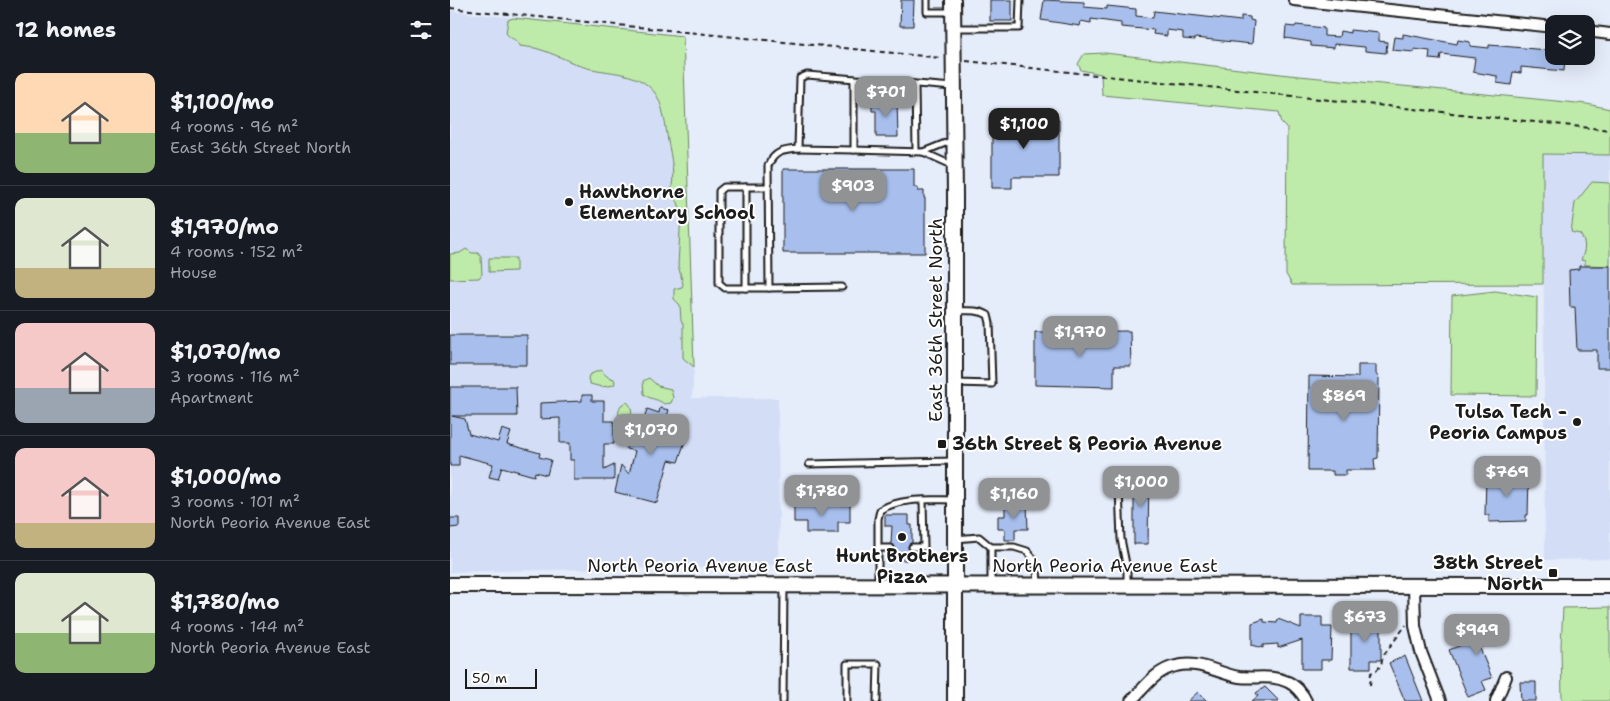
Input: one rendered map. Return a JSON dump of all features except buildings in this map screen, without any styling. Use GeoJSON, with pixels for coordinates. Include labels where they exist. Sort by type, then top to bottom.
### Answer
{"type":"FeatureCollection","features":[{"type":"Feature","properties":{"kind":"main road","name":"East 36th Street North"},"geometry":{"type":"LineString","coordinates":[[953,6],[955,701]]}},
{"type":"Feature","properties":{"kind":"main road","name":"North Peoria Avenue East"},"geometry":{"type":"LineString","coordinates":[[450,585],[1038,584],[1610,586]]}},
{"type":"Feature","properties":{"kind":"street"},"geometry":{"type":"LineString","coordinates":[[1294,0],[1545,26]]}},
{"type":"Feature","properties":{"kind":"street"},"geometry":{"type":"LineString","coordinates":[[1595,32],[1610,34]]}},
{"type":"Feature","properties":{"kind":"street"},"geometry":{"type":"LineString","coordinates":[[1414,586],[1415,626],[1421,652],[1440,701]]}},
{"type":"Feature","properties":{"kind":"street"},"geometry":{"type":"LineString","coordinates":[[1131,701],[1160,672],[1176,665],[1195,664],[1208,666],[1220,673],[1241,677],[1265,676],[1280,679],[1294,685],[1306,701]]}},
{"type":"Feature","properties":{"kind":"street"},"geometry":{"type":"LineString","coordinates":[[1496,701],[1506,677]]}},
{"type":"Feature","properties":{"kind":"lane"},"geometry":{"type":"LineString","coordinates":[[927,0],[927,12],[953,6]]}},
{"type":"Feature","properties":{"kind":"lane"},"geometry":{"type":"LineString","coordinates":[[953,28],[1019,28],[1020,0]]}},
{"type":"Feature","properties":{"kind":"lane"},"geometry":{"type":"LineString","coordinates":[[798,149],[800,78],[807,75],[954,87]]}},
{"type":"Feature","properties":{"kind":"lane"},"geometry":{"type":"LineString","coordinates":[[854,79],[854,150]]}},
{"type":"Feature","properties":{"kind":"lane"},"geometry":{"type":"LineString","coordinates":[[916,85],[916,151]]}},
{"type":"Feature","properties":{"kind":"lane"},"geometry":{"type":"LineString","coordinates":[[923,152],[954,140]]}},
{"type":"Feature","properties":{"kind":"lane"},"geometry":{"type":"LineString","coordinates":[[769,288],[768,166],[771,158],[780,151],[798,149],[916,151],[923,152],[954,166]]}},
{"type":"Feature","properties":{"kind":"lane"},"geometry":{"type":"LineString","coordinates":[[768,187],[724,187],[719,190],[719,283],[725,288],[842,287]]}},
{"type":"Feature","properties":{"kind":"lane"},"geometry":{"type":"LineString","coordinates":[[746,187],[746,288]]}},
{"type":"Feature","properties":{"kind":"lane"},"geometry":{"type":"LineString","coordinates":[[955,311],[974,311],[988,315],[990,323],[992,384],[955,383]]}},
{"type":"Feature","properties":{"kind":"lane"},"geometry":{"type":"LineString","coordinates":[[809,464],[954,461]]}},
{"type":"Feature","properties":{"kind":"lane"},"geometry":{"type":"LineString","coordinates":[[1119,490],[1121,539],[1127,585]]}},
{"type":"Feature","properties":{"kind":"lane"},"geometry":{"type":"LineString","coordinates":[[878,585],[878,519],[880,510],[889,504],[923,500],[955,500]]}},
{"type":"Feature","properties":{"kind":"lane"},"geometry":{"type":"LineString","coordinates":[[912,547],[924,547],[923,500]]}},
{"type":"Feature","properties":{"kind":"lane"},"geometry":{"type":"LineString","coordinates":[[955,539],[979,537],[992,547],[1014,547],[1027,551],[1033,558],[1037,569],[1038,584]]}},
{"type":"Feature","properties":{"kind":"lane"},"geometry":{"type":"LineString","coordinates":[[991,585],[992,547]]}},
{"type":"Feature","properties":{"kind":"lane"},"geometry":{"type":"LineString","coordinates":[[878,548],[891,548]]}},
{"type":"Feature","properties":{"kind":"lane"},"geometry":{"type":"LineString","coordinates":[[783,701],[784,585]]}},
{"type":"Feature","properties":{"kind":"lane"},"geometry":{"type":"LineString","coordinates":[[847,701],[847,664],[878,664],[878,701]]}},
{"type":"Feature","properties":{"kind":"path"},"geometry":{"type":"LineString","coordinates":[[450,8],[1610,130]]}},
{"type":"Feature","properties":{"kind":"path"},"geometry":{"type":"LineString","coordinates":[[1370,685],[1371,673],[1381,665],[1383,656],[1414,613]]}},
{"type":"Feature","properties":{"kind":"shaded area","name":"Hawthorne Elementary School"},"geometry":{"type":"Polygon","coordinates":[[[450,11],[683,36],[694,367],[692,398],[778,398],[779,565],[450,572],[450,11]]]}},
{"type":"Feature","properties":{"kind":"shaded area","name":"Tulsa Tech - Peoria Campus"},"geometry":{"type":"Polygon","coordinates":[[[1543,154],[1610,155],[1610,559],[1545,560],[1543,154]]]}},
{"type":"Feature","properties":{"kind":"green space"},"geometry":{"type":"Polygon","coordinates":[[[513,18],[683,36],[694,367],[683,358],[683,324],[681,321],[680,305],[674,299],[674,289],[682,287],[683,284],[678,265],[681,213],[678,202],[670,193],[673,181],[672,160],[664,116],[658,97],[647,85],[638,79],[619,73],[588,68],[541,50],[520,46],[506,33],[508,20],[513,18]]]}},
{"type":"Feature","properties":{"kind":"green space"},"geometry":{"type":"Polygon","coordinates":[[[1105,53],[1289,75],[1587,104],[1610,109],[1610,155],[1543,154],[1543,284],[1292,285],[1286,274],[1287,128],[1282,123],[1279,112],[1102,95],[1101,74],[1081,70],[1078,64],[1084,54],[1105,53]]]}},
{"type":"Feature","properties":{"kind":"green space"},"geometry":{"type":"Polygon","coordinates":[[[1592,182],[1610,183],[1610,266],[1585,265],[1585,261],[1581,260],[1584,241],[1580,234],[1571,232],[1575,203],[1592,182]]]}},
{"type":"Feature","properties":{"kind":"green space"},"geometry":{"type":"Polygon","coordinates":[[[466,249],[472,253],[478,253],[481,257],[482,274],[479,278],[450,279],[450,254],[460,253],[466,249]]]}},
{"type":"Feature","properties":{"kind":"green space"},"geometry":{"type":"Polygon","coordinates":[[[489,258],[516,258],[516,271],[489,272],[489,258]]]}},
{"type":"Feature","properties":{"kind":"green space"},"geometry":{"type":"Polygon","coordinates":[[[1495,291],[1537,297],[1536,396],[1451,395],[1452,296],[1495,291]]]}},
{"type":"Feature","properties":{"kind":"green space"},"geometry":{"type":"Polygon","coordinates":[[[600,370],[608,377],[614,379],[614,385],[602,387],[590,384],[589,375],[600,370]]]}},
{"type":"Feature","properties":{"kind":"green space"},"geometry":{"type":"Polygon","coordinates":[[[649,378],[658,386],[671,389],[673,398],[671,403],[664,404],[644,394],[643,381],[649,378]]]}},
{"type":"Feature","properties":{"kind":"green space"},"geometry":{"type":"Polygon","coordinates":[[[627,402],[631,409],[631,414],[630,420],[624,424],[619,418],[619,410],[621,405],[627,402]]]}},
{"type":"Feature","properties":{"kind":"green space"},"geometry":{"type":"Polygon","coordinates":[[[1610,607],[1610,701],[1562,701],[1561,645],[1563,608],[1610,607]]]}},
{"type":"Feature","properties":{"kind":"place","name":"Hawthorne Elementary School"},"geometry":{"type":"Point","coordinates":[569,202]}},
{"type":"Feature","properties":{"kind":"place","name":"Tulsa Tech - Peoria Campus"},"geometry":{"type":"Point","coordinates":[1577,422]}},
{"type":"Feature","properties":{"kind":"place","name":"36th Street & Peoria Avenue"},"geometry":{"type":"Point","coordinates":[942,444]}},
{"type":"Feature","properties":{"kind":"place","name":"Hunt Brothers Pizza"},"geometry":{"type":"Point","coordinates":[902,537]}},
{"type":"Feature","properties":{"kind":"place","name":"38th Street North"},"geometry":{"type":"Point","coordinates":[1553,573]}}]}
